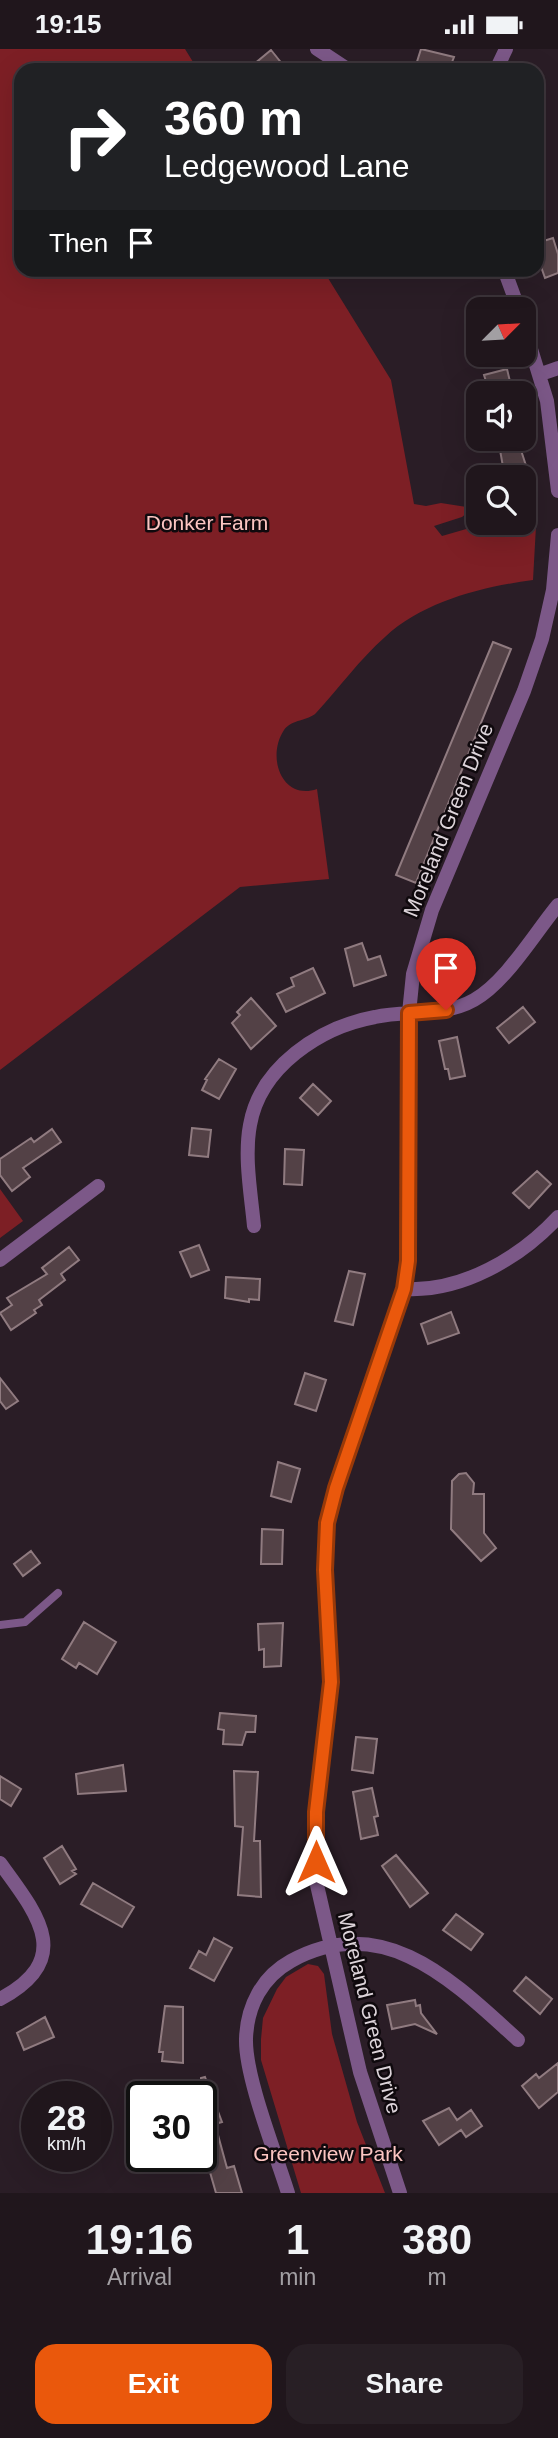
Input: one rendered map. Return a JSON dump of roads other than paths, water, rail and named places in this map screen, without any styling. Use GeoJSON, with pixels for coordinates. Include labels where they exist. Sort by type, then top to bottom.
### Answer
{"type":"FeatureCollection","features":[{"type":"Feature","properties":{"kind":"street"},"geometry":{"type":"LineString","coordinates":[[317,49],[338,63]]}},
{"type":"Feature","properties":{"kind":"street"},"geometry":{"type":"LineString","coordinates":[[507,277],[514,297]]}},
{"type":"Feature","properties":{"kind":"street"},"geometry":{"type":"LineString","coordinates":[[536,360],[552,426],[558,491]]}},
{"type":"Feature","properties":{"kind":"street"},"geometry":{"type":"LineString","coordinates":[[541,374],[558,368]]}},
{"type":"Feature","properties":{"kind":"street","name":"Moreland Green Drive"},"geometry":{"type":"LineString","coordinates":[[400,2193],[364,2086],[320,1900],[316,1862],[316,1812],[331,1682],[326,1539],[336,1488],[404,1289],[410,1224],[409,1013],[413,974],[432,910],[524,691],[542,639],[553,590],[558,535]]}},
{"type":"Feature","properties":{"kind":"street"},"geometry":{"type":"LineString","coordinates":[[254,1226],[248,1148],[250,1124],[257,1103],[281,1066],[309,1043],[341,1026],[377,1016],[446,1010],[475,1000],[498,981],[558,905]]}},
{"type":"Feature","properties":{"kind":"street"},"geometry":{"type":"LineString","coordinates":[[0,1260],[98,1186]]}},
{"type":"Feature","properties":{"kind":"street"},"geometry":{"type":"LineString","coordinates":[[404,1289],[445,1286],[488,1269],[522,1250],[558,1217]]}},
{"type":"Feature","properties":{"kind":"street"},"geometry":{"type":"LineString","coordinates":[[0,1863],[25,1897],[43,1935],[44,1955],[36,1973],[21,1987],[0,1999]]}},
{"type":"Feature","properties":{"kind":"street"},"geometry":{"type":"LineString","coordinates":[[288,2193],[249,2066],[246,2040],[249,2019],[264,1980],[298,1957],[332,1947],[370,1945],[419,1960],[453,1981],[518,2040]]}},
{"type":"Feature","properties":{"kind":"lane"},"geometry":{"type":"LineString","coordinates":[[0,1625],[25,1622],[58,1593]]}},
{"type":"Feature","properties":{"kind":"park label","name":"Donker Farm"},"geometry":{"type":"Point","coordinates":[207,522]}},
{"type":"Feature","properties":{"kind":"park label","name":"Greenview Park"},"geometry":{"type":"Point","coordinates":[328,2153]}}]}
